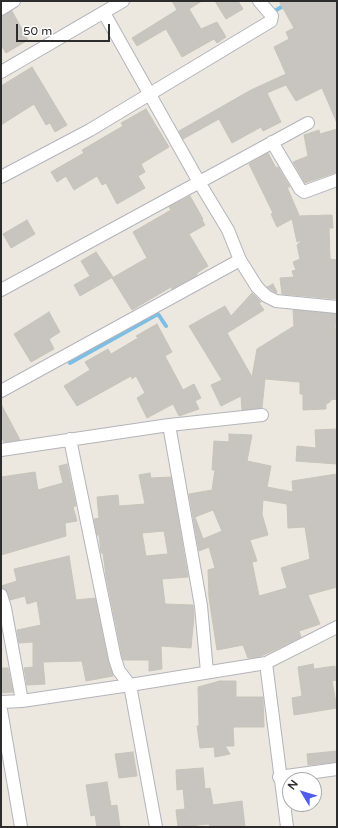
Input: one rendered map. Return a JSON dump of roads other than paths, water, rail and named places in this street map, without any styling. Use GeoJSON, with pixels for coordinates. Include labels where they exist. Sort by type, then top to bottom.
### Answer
{"type":"FeatureCollection","features":[{"type":"Feature","properties":{"kind":"street"},"geometry":{"type":"LineString","coordinates":[[1,9],[14,1]]}},
{"type":"Feature","properties":{"kind":"street"},"geometry":{"type":"LineString","coordinates":[[1,72],[123,1]]}},
{"type":"Feature","properties":{"kind":"street"},"geometry":{"type":"LineString","coordinates":[[1,177],[90,130],[271,21],[272,16],[259,1]]}},
{"type":"Feature","properties":{"kind":"street"},"geometry":{"type":"LineString","coordinates":[[104,13],[199,182],[228,230],[240,260],[257,287],[266,296],[276,301],[337,307]]}},
{"type":"Feature","properties":{"kind":"street"},"geometry":{"type":"LineString","coordinates":[[1,290],[308,123]]}},
{"type":"Feature","properties":{"kind":"street"},"geometry":{"type":"LineString","coordinates":[[272,142],[300,189],[304,192],[337,180]]}},
{"type":"Feature","properties":{"kind":"street"},"geometry":{"type":"LineString","coordinates":[[1,391],[240,260]]}},
{"type":"Feature","properties":{"kind":"street"},"geometry":{"type":"LineString","coordinates":[[1,450],[169,425],[262,415]]}},
{"type":"Feature","properties":{"kind":"street"},"geometry":{"type":"LineString","coordinates":[[169,425],[201,606],[207,672]]}},
{"type":"Feature","properties":{"kind":"street"},"geometry":{"type":"LineString","coordinates":[[70,439],[115,659],[119,671],[130,685],[156,827]]}},
{"type":"Feature","properties":{"kind":"street"},"geometry":{"type":"LineString","coordinates":[[1,595],[5,608],[22,701]]}},
{"type":"Feature","properties":{"kind":"street"},"geometry":{"type":"LineString","coordinates":[[1,702],[22,701],[266,663],[337,627]]}},
{"type":"Feature","properties":{"kind":"street"},"geometry":{"type":"LineString","coordinates":[[266,663],[279,777],[287,827]]}},
{"type":"Feature","properties":{"kind":"street"},"geometry":{"type":"LineString","coordinates":[[1,710],[21,827]]}},
{"type":"Feature","properties":{"kind":"street"},"geometry":{"type":"LineString","coordinates":[[279,777],[337,769]]}},
{"type":"Feature","properties":{"kind":"waterway"},"geometry":{"type":"LineString","coordinates":[[271,13],[292,1]]}},
{"type":"Feature","properties":{"kind":"waterway"},"geometry":{"type":"LineString","coordinates":[[70,363],[158,314],[166,326]]}}]}
